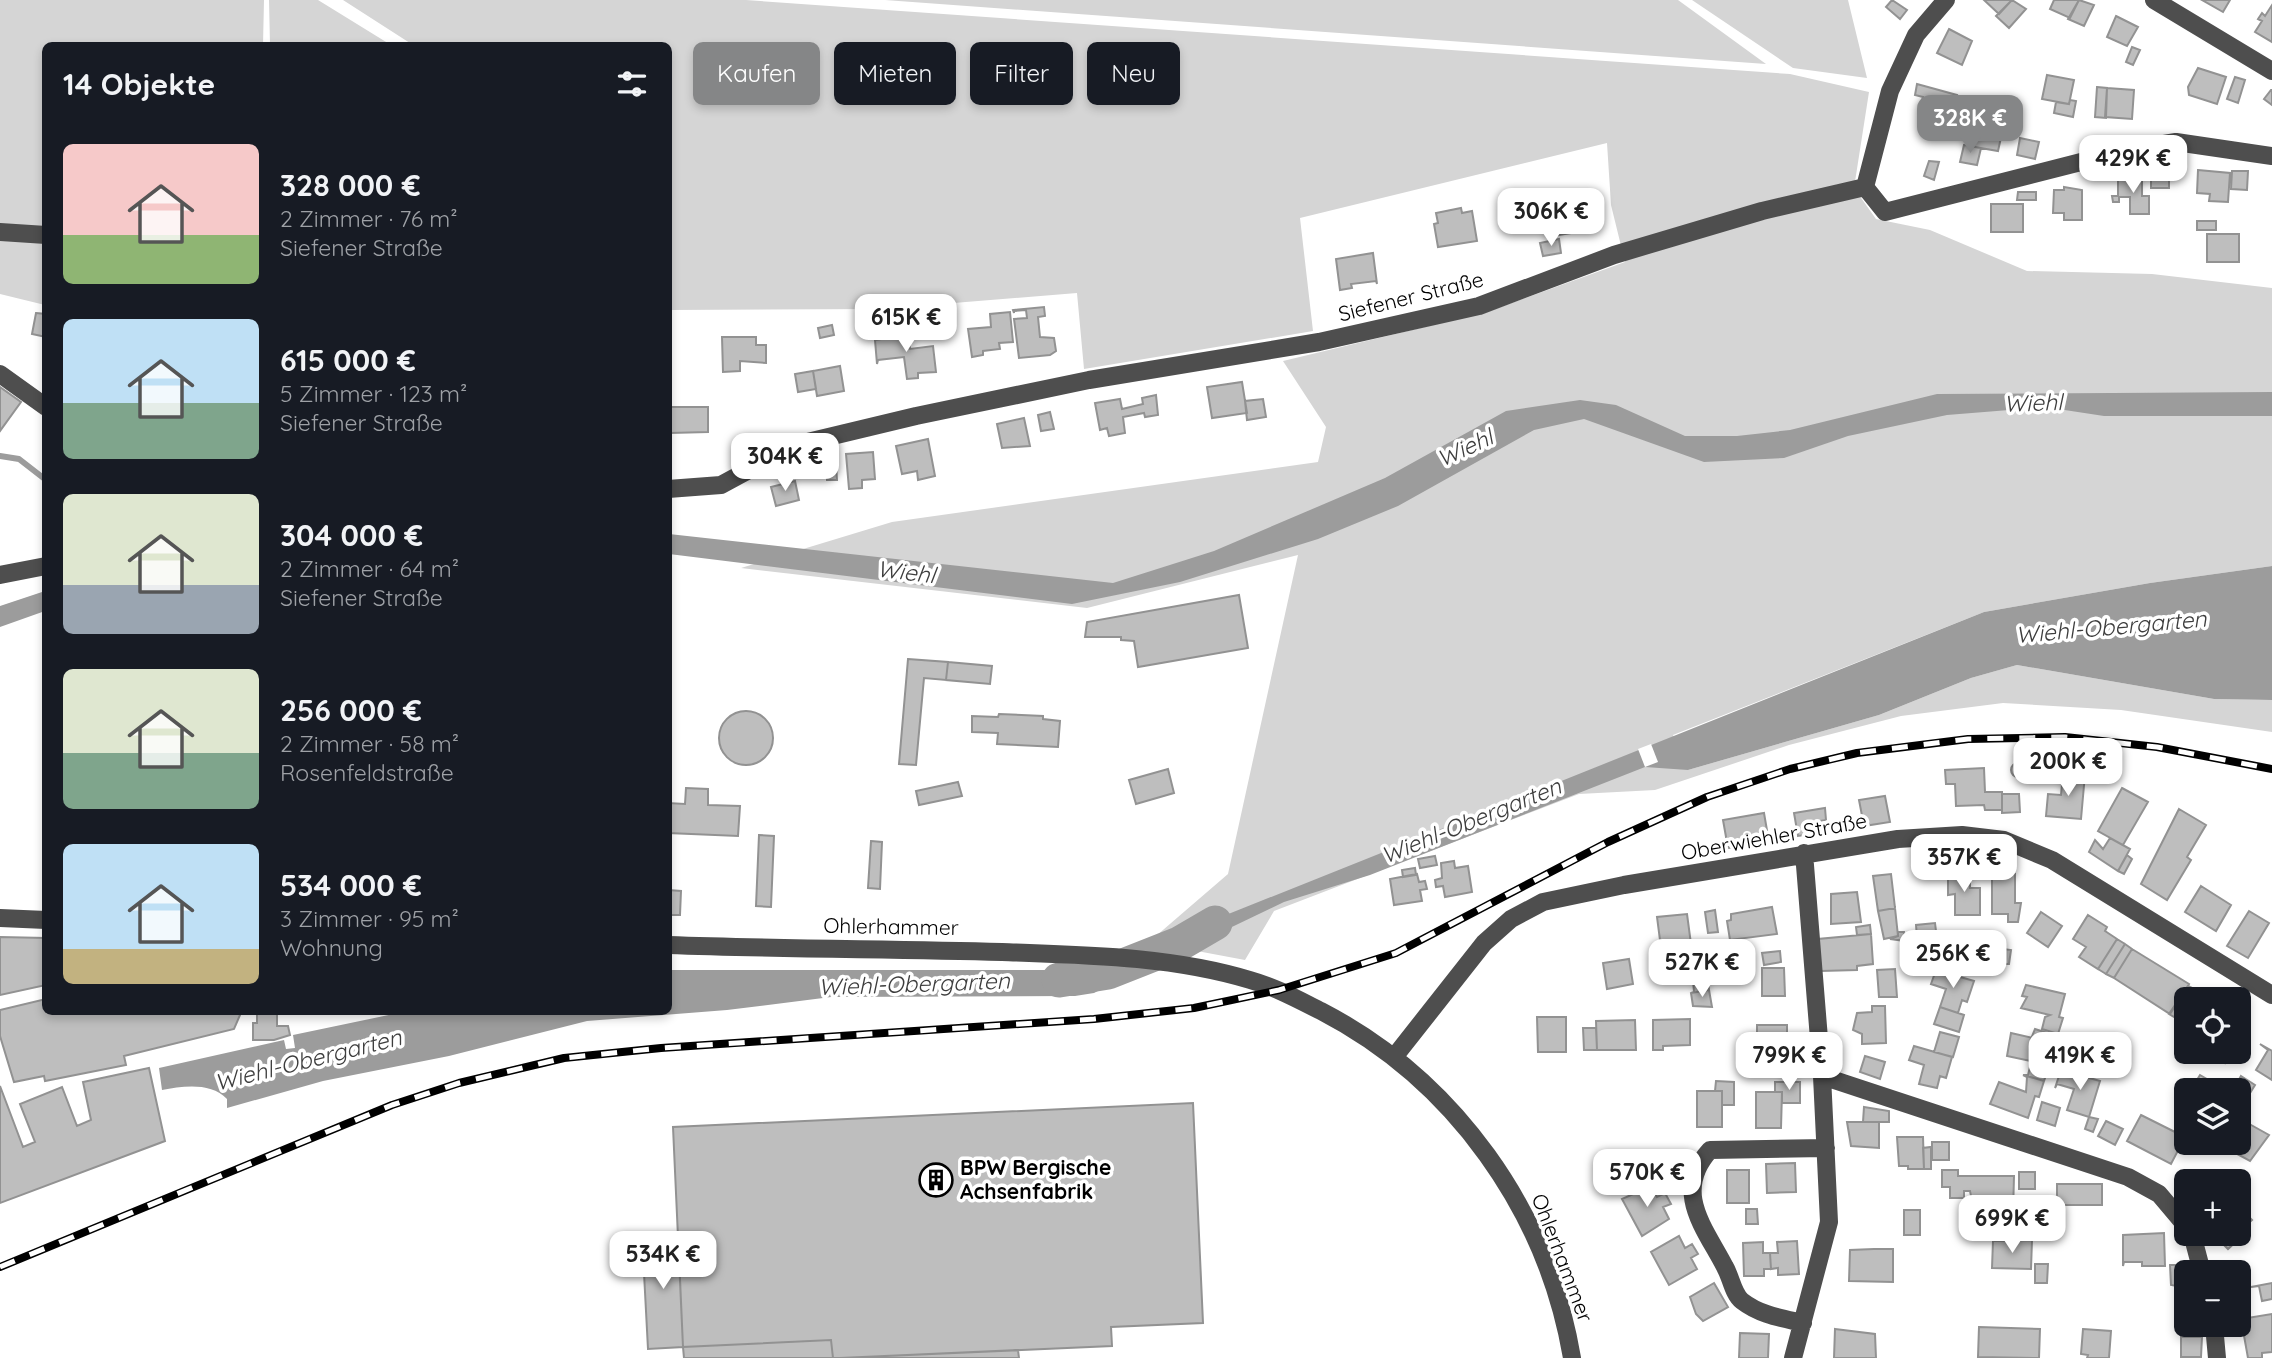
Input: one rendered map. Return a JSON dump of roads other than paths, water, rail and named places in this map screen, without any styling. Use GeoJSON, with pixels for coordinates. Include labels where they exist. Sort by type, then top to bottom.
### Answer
{"type":"FeatureCollection","features":[{"type":"Feature","properties":{"kind":"street"},"geometry":{"type":"LineString","coordinates":[[1946,0],[1916,35],[1889,91],[1866,187],[1885,212],[2128,150],[2176,142],[2272,156]]}},
{"type":"Feature","properties":{"kind":"street"},"geometry":{"type":"LineString","coordinates":[[2154,0],[2272,71]]}},
{"type":"Feature","properties":{"kind":"street","name":"Siefener Straße"},"geometry":{"type":"LineString","coordinates":[[672,489],[721,485],[795,445],[916,416],[1080,382],[1320,342],[1479,306],[1614,255],[1762,211],[1866,187]]}},
{"type":"Feature","properties":{"kind":"street"},"geometry":{"type":"LineString","coordinates":[[0,232],[42,234]]}},
{"type":"Feature","properties":{"kind":"street"},"geometry":{"type":"LineString","coordinates":[[0,374],[42,404]]}},
{"type":"Feature","properties":{"kind":"street"},"geometry":{"type":"LineString","coordinates":[[0,575],[42,567]]}},
{"type":"Feature","properties":{"kind":"street","name":"Oberwiehler Straße"},"geometry":{"type":"LineString","coordinates":[[1395,1056],[1484,943],[1511,919],[1543,902],[1804,853],[1924,837],[1962,835],[2004,840],[2052,860],[2272,995]]}},
{"type":"Feature","properties":{"kind":"street"},"geometry":{"type":"LineString","coordinates":[[1793,1358],[1829,1222],[1822,1076],[1804,853]]}},
{"type":"Feature","properties":{"kind":"street"},"geometry":{"type":"LineString","coordinates":[[0,918],[42,920]]}},
{"type":"Feature","properties":{"kind":"street","name":"Ohlerhammer"},"geometry":{"type":"LineString","coordinates":[[672,945],[1112,957],[1248,979],[1279,990],[1344,1023],[1395,1056],[1444,1101],[1492,1158],[1523,1212],[1545,1265],[1572,1358]]}},
{"type":"Feature","properties":{"kind":"street"},"geometry":{"type":"LineString","coordinates":[[1822,1076],[2128,1177],[2159,1194],[2174,1212]]}},
{"type":"Feature","properties":{"kind":"street"},"geometry":{"type":"LineString","coordinates":[[1803,1323],[1763,1314],[1739,1299],[1726,1268],[1693,1212],[1697,1164],[1710,1150],[1826,1148]]}},
{"type":"Feature","properties":{"kind":"street"},"geometry":{"type":"LineString","coordinates":[[2215,1337],[2217,1358]]}},
{"type":"Feature","properties":{"kind":"water","name":"Wiehl"},"geometry":{"type":"Polygon","coordinates":[[[2272,392],[2272,416],[2104,416],[2045,407],[1947,415],[1848,436],[1784,458],[1704,462],[1584,419],[1534,430],[1398,506],[1318,539],[1180,582],[1072,604],[672,554],[672,534],[1113,583],[1214,551],[1385,478],[1506,411],[1580,400],[1616,405],[1685,436],[1737,436],[1790,430],[1937,394],[2272,392]]]}},
{"type":"Feature","properties":{"kind":"water"},"geometry":{"type":"Polygon","coordinates":[[[2272,566],[2272,700],[2214,699],[2017,665],[1971,678],[1879,715],[1688,770],[1645,767],[1370,875],[1284,902],[1188,948],[1149,942],[1181,933],[1984,612],[2150,583],[2272,566]]]}},
{"type":"Feature","properties":{"kind":"water"},"geometry":{"type":"Polygon","coordinates":[[[42,592],[42,612],[0,627],[0,606],[42,592]]]}},
{"type":"Feature","properties":{"kind":"water"},"geometry":{"type":"Polygon","coordinates":[[[672,970],[1084,970],[1131,974],[1094,993],[1075,996],[831,997],[672,1014],[672,970]]]}},
{"type":"Feature","properties":{"kind":"water"},"geometry":{"type":"Polygon","coordinates":[[[389,1015],[663,1015],[587,1021],[449,1056],[323,1081],[227,1108],[227,1099],[213,1090],[188,1087],[162,1090],[159,1068],[284,1040],[286,1049],[295,1048],[293,1035],[389,1015]]]}},
{"type":"Feature","properties":{"kind":"waterway"},"geometry":{"type":"LineString","coordinates":[[0,456],[19,459],[42,477]]}},
{"type":"Feature","properties":{"kind":"waterway","name":"Wiehl-Obergarten"},"geometry":{"type":"LineString","coordinates":[[1059,980],[1108,972],[1179,944],[1215,923]]}},
{"type":"Feature","properties":{"kind":"railway"},"geometry":{"type":"LineString","coordinates":[[0,1267],[392,1105],[459,1083],[564,1058],[661,1048],[1094,1019],[1194,1008],[1279,990],[1396,953],[1608,842],[1707,797],[1790,769],[1857,753],[1968,739],[2065,737],[2157,747],[2272,769]]}},
{"type":"Feature","properties":{"kind":"place","name":"BPW Bergische Achsenfabrik"},"geometry":{"type":"Point","coordinates":[936,1180]}}]}
